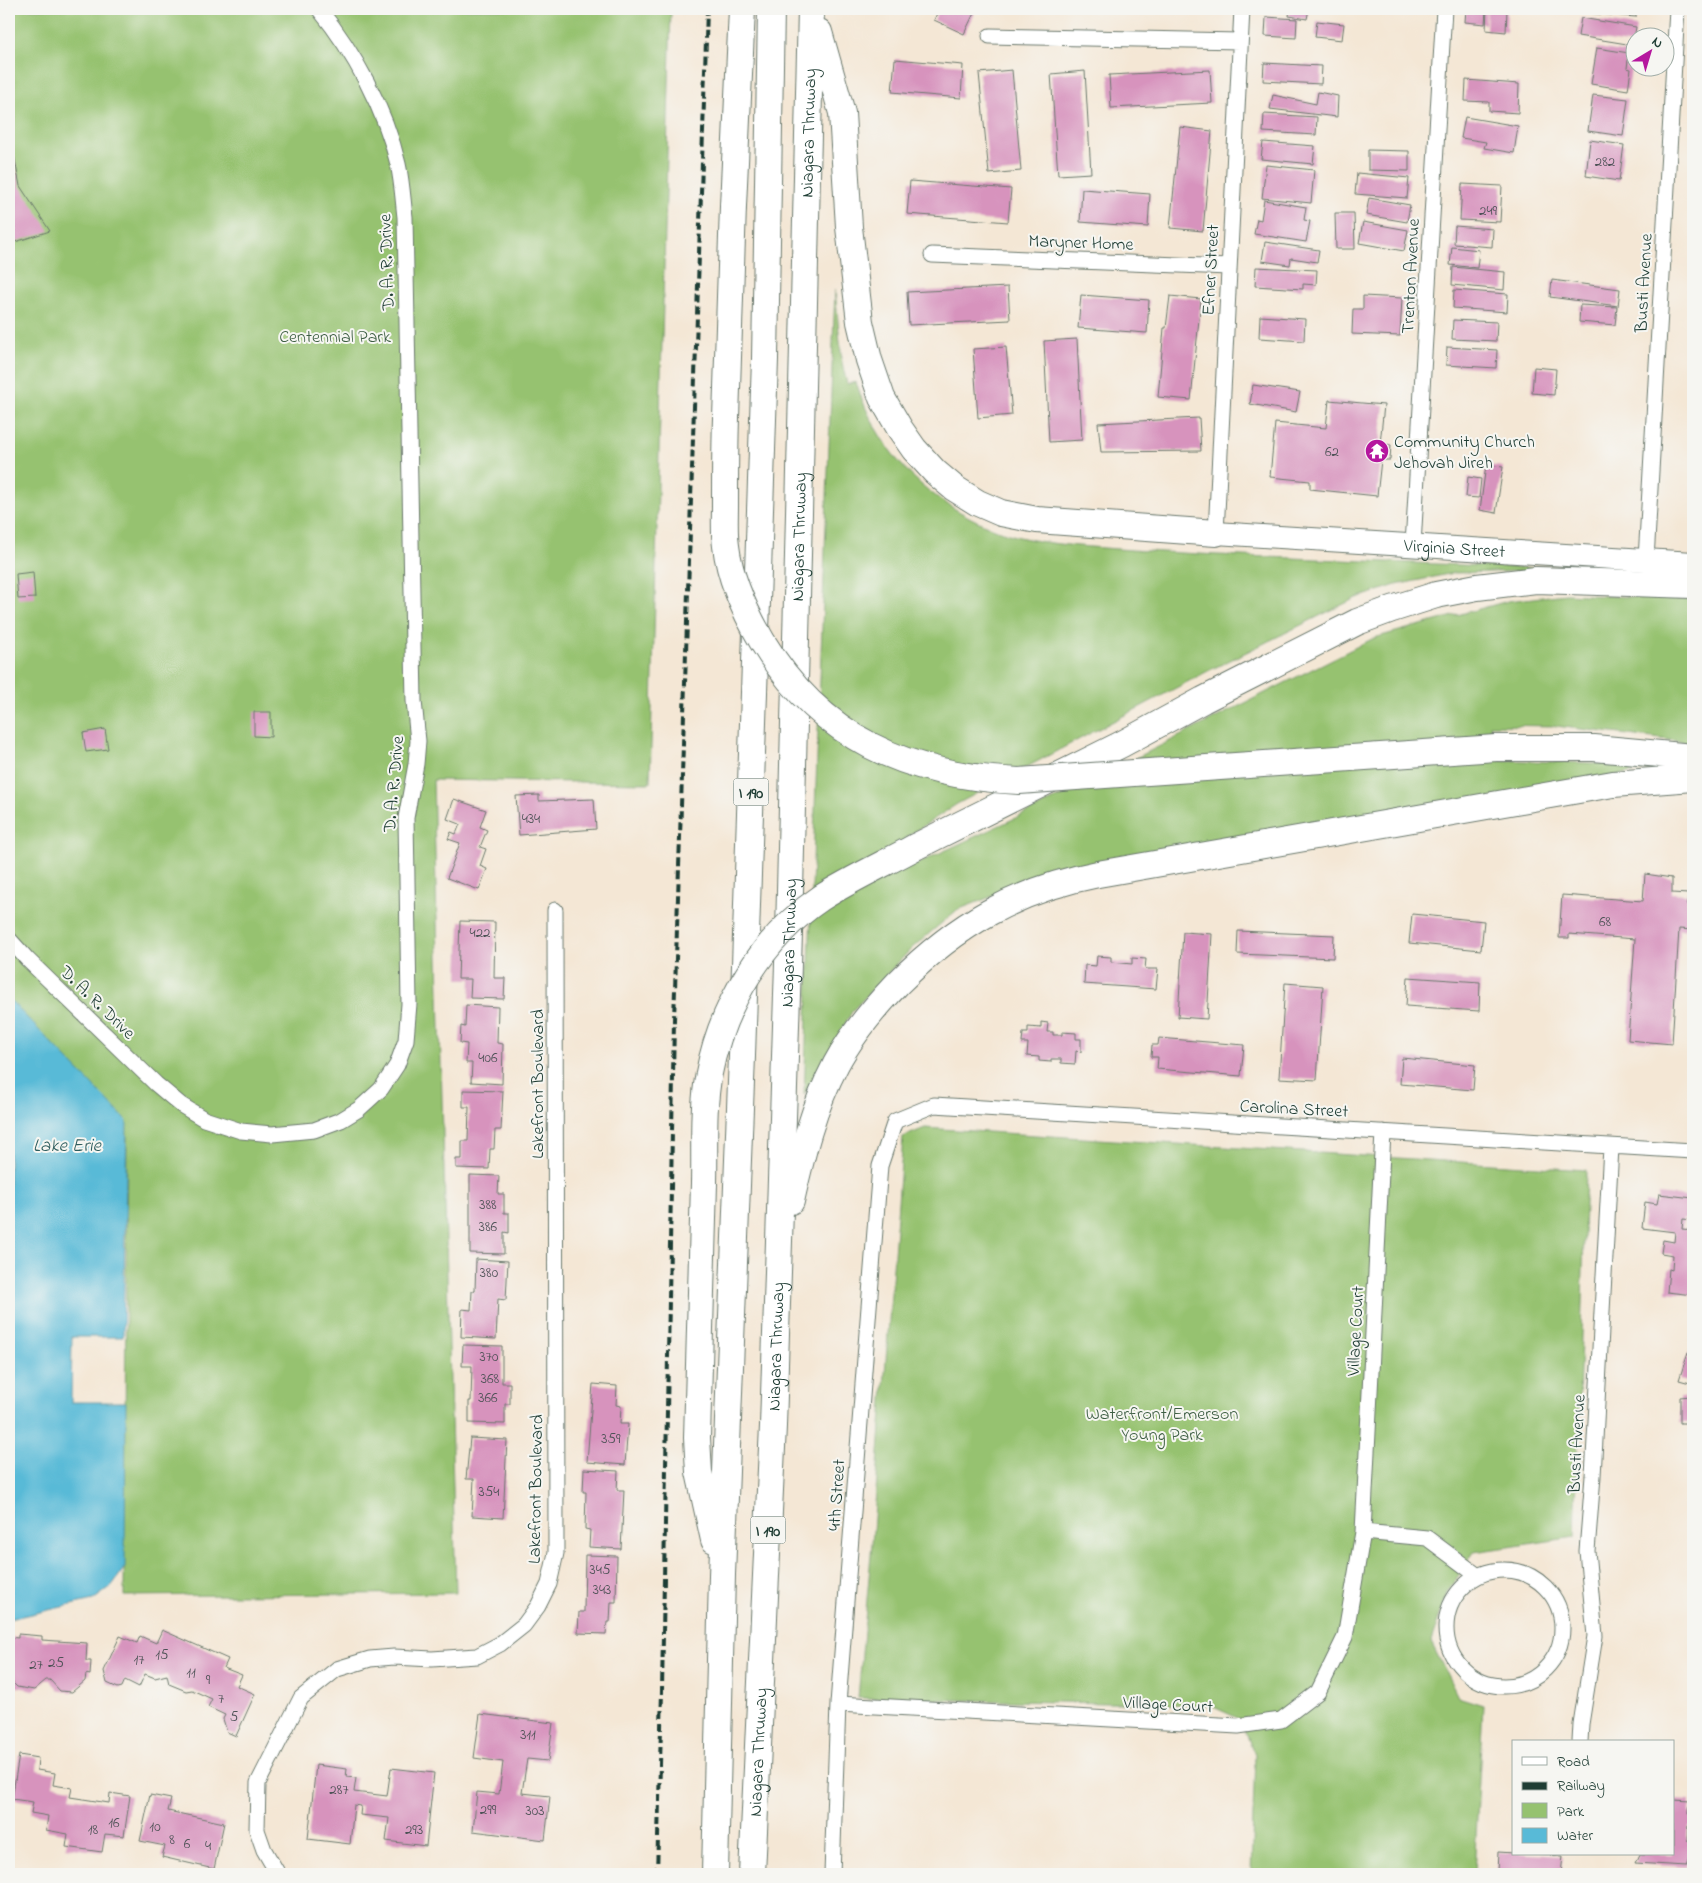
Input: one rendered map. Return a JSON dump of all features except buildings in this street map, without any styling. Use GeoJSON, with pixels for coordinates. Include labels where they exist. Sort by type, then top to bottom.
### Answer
{"type":"FeatureCollection","features":[{"type":"Feature","properties":{"kind":"highway"},"geometry":{"type":"LineString","coordinates":[[742,9],[733,206],[725,468],[726,546],[739,596],[752,624],[776,663],[819,712],[849,733],[885,753],[919,766],[954,775],[991,780],[1019,781],[1496,748],[1594,748],[1693,757]]}},
{"type":"Feature","properties":{"kind":"highway","name":"I 190"},"geometry":{"type":"LineString","coordinates":[[715,1874],[722,1575],[742,1056],[765,359],[771,9]]}},
{"type":"Feature","properties":{"kind":"highway"},"geometry":{"type":"LineString","coordinates":[[812,9],[842,113],[849,226],[860,322],[869,360],[882,398],[914,449],[935,472],[954,488],[978,503],[1000,513],[1037,520],[1216,533]]}},
{"type":"Feature","properties":{"kind":"highway","name":"Niagara Thruway"},"geometry":{"type":"LineString","coordinates":[[752,1873],[773,1426],[788,943],[812,9]]}},
{"type":"Feature","properties":{"kind":"highway"},"geometry":{"type":"LineString","coordinates":[[722,1575],[699,1472],[697,1438],[708,1074],[717,1040],[728,1011],[742,985],[764,953],[798,917],[820,899],[846,883],[915,847],[1122,744],[1357,622],[1392,609],[1436,595],[1476,587],[1536,580],[1693,585]]}},
{"type":"Feature","properties":{"kind":"highway"},"geometry":{"type":"LineString","coordinates":[[777,1278],[808,1130],[836,1063],[874,1009],[908,974],[953,935],[988,912],[1044,888],[1098,874],[1613,784],[1693,778]]}},
{"type":"Feature","properties":{"kind":"main road","name":"Virginia Street"},"geometry":{"type":"LineString","coordinates":[[1216,533],[1693,562]]}},
{"type":"Feature","properties":{"kind":"street","name":"D. A. R. Drive"},"geometry":{"type":"LineString","coordinates":[[9,938],[28,960],[111,1041],[181,1105],[204,1119],[241,1131],[272,1134],[306,1131],[341,1120],[359,1109],[382,1089],[397,1065],[406,1040],[409,1004],[406,818],[416,764],[418,741],[414,691],[405,217],[398,164],[383,120],[362,74],[338,33],[319,9]]}},
{"type":"Feature","properties":{"kind":"street","name":"Efner Street"},"geometry":{"type":"LineString","coordinates":[[1216,533],[1242,9]]}},
{"type":"Feature","properties":{"kind":"street","name":"Trenton Avenue"},"geometry":{"type":"LineString","coordinates":[[1413,545],[1444,9]]}},
{"type":"Feature","properties":{"kind":"street","name":"Busti Avenue"},"geometry":{"type":"LineString","coordinates":[[1646,560],[1677,9]]}},
{"type":"Feature","properties":{"kind":"street"},"geometry":{"type":"LineString","coordinates":[[990,36],[1240,41]]}},
{"type":"Feature","properties":{"kind":"street","name":"Maryner Home"},"geometry":{"type":"LineString","coordinates":[[932,256],[1229,267]]}},
{"type":"Feature","properties":{"kind":"street","name":"Lakefront Boulevard"},"geometry":{"type":"LineString","coordinates":[[278,1874],[264,1850],[257,1830],[258,1783],[301,1698],[337,1669],[370,1659],[394,1657],[432,1659],[477,1656],[500,1644],[517,1631],[538,1606],[549,1584],[556,1553],[555,910]]}},
{"type":"Feature","properties":{"kind":"street","name":"Carolina Street"},"geometry":{"type":"LineString","coordinates":[[895,1121],[934,1105],[1693,1151]]}},
{"type":"Feature","properties":{"kind":"street","name":"4th Street"},"geometry":{"type":"LineString","coordinates":[[832,1874],[838,1704],[880,1166],[895,1121]]}},
{"type":"Feature","properties":{"kind":"street","name":"Village Court"},"geometry":{"type":"LineString","coordinates":[[838,1704],[1238,1726],[1281,1720],[1318,1692],[1345,1637],[1363,1532],[1384,1132]]}},
{"type":"Feature","properties":{"kind":"street","name":"Busti Avenue"},"geometry":{"type":"LineString","coordinates":[[1580,1740],[1595,1636],[1587,1551],[1593,1476],[1611,1147]]}},
{"type":"Feature","properties":{"kind":"street"},"geometry":{"type":"LineString","coordinates":[[1363,1532],[1427,1538],[1478,1576]]}},
{"type":"Feature","properties":{"kind":"street"},"geometry":{"type":"LineString","coordinates":[[1497,1570],[1517,1571],[1536,1578],[1550,1592],[1560,1610],[1563,1630],[1559,1649],[1549,1666],[1534,1679],[1515,1686],[1495,1686],[1477,1680],[1462,1669],[1452,1654],[1446,1637],[1446,1618],[1452,1601],[1463,1586],[1478,1576],[1497,1570]]}},
{"type":"Feature","properties":{"kind":"green space","name":"Centennial Park"},"geometry":{"type":"Polygon","coordinates":[[[9,9],[671,9],[650,783],[433,780],[456,1593],[124,1596],[127,1133],[9,1002],[9,9]]]}},
{"type":"Feature","properties":{"kind":"green space"},"geometry":{"type":"Polygon","coordinates":[[[835,290],[842,363],[847,384],[856,382],[876,428],[889,448],[903,467],[939,499],[960,512],[997,530],[1027,539],[1073,546],[1218,555],[1535,568],[1535,571],[1453,573],[1396,585],[1354,599],[1208,671],[957,804],[905,838],[916,864],[1037,808],[1374,638],[1508,601],[1566,594],[1693,600],[1693,743],[1556,726],[1490,725],[1496,760],[1592,763],[1650,769],[1042,877],[957,910],[912,948],[853,1010],[804,1095],[835,290]]]}},
{"type":"Feature","properties":{"kind":"green space","name":"Waterfront/Emerson Young Park"},"geometry":{"type":"Polygon","coordinates":[[[925,1128],[1586,1170],[1575,1537],[1474,1552],[1447,1593],[1431,1642],[1458,1697],[1483,1705],[1474,1874],[1251,1874],[1255,1755],[1240,1719],[1209,1705],[858,1698],[872,1544],[903,1137],[925,1128]]]}},
{"type":"Feature","properties":{"kind":"water","name":"Lake Erie"},"geometry":{"type":"Polygon","coordinates":[[[9,999],[127,1121],[123,1337],[72,1337],[71,1402],[126,1402],[125,1567],[111,1587],[93,1600],[9,1619],[9,999]]]}},
{"type":"Feature","properties":{"kind":"railway"},"geometry":{"type":"LineString","coordinates":[[657,1874],[674,1020],[707,9]]}},
{"type":"Feature","properties":{"kind":"place","name":"Community Church Jehovah Jireh"},"geometry":{"type":"Point","coordinates":[1377,451]}}]}
